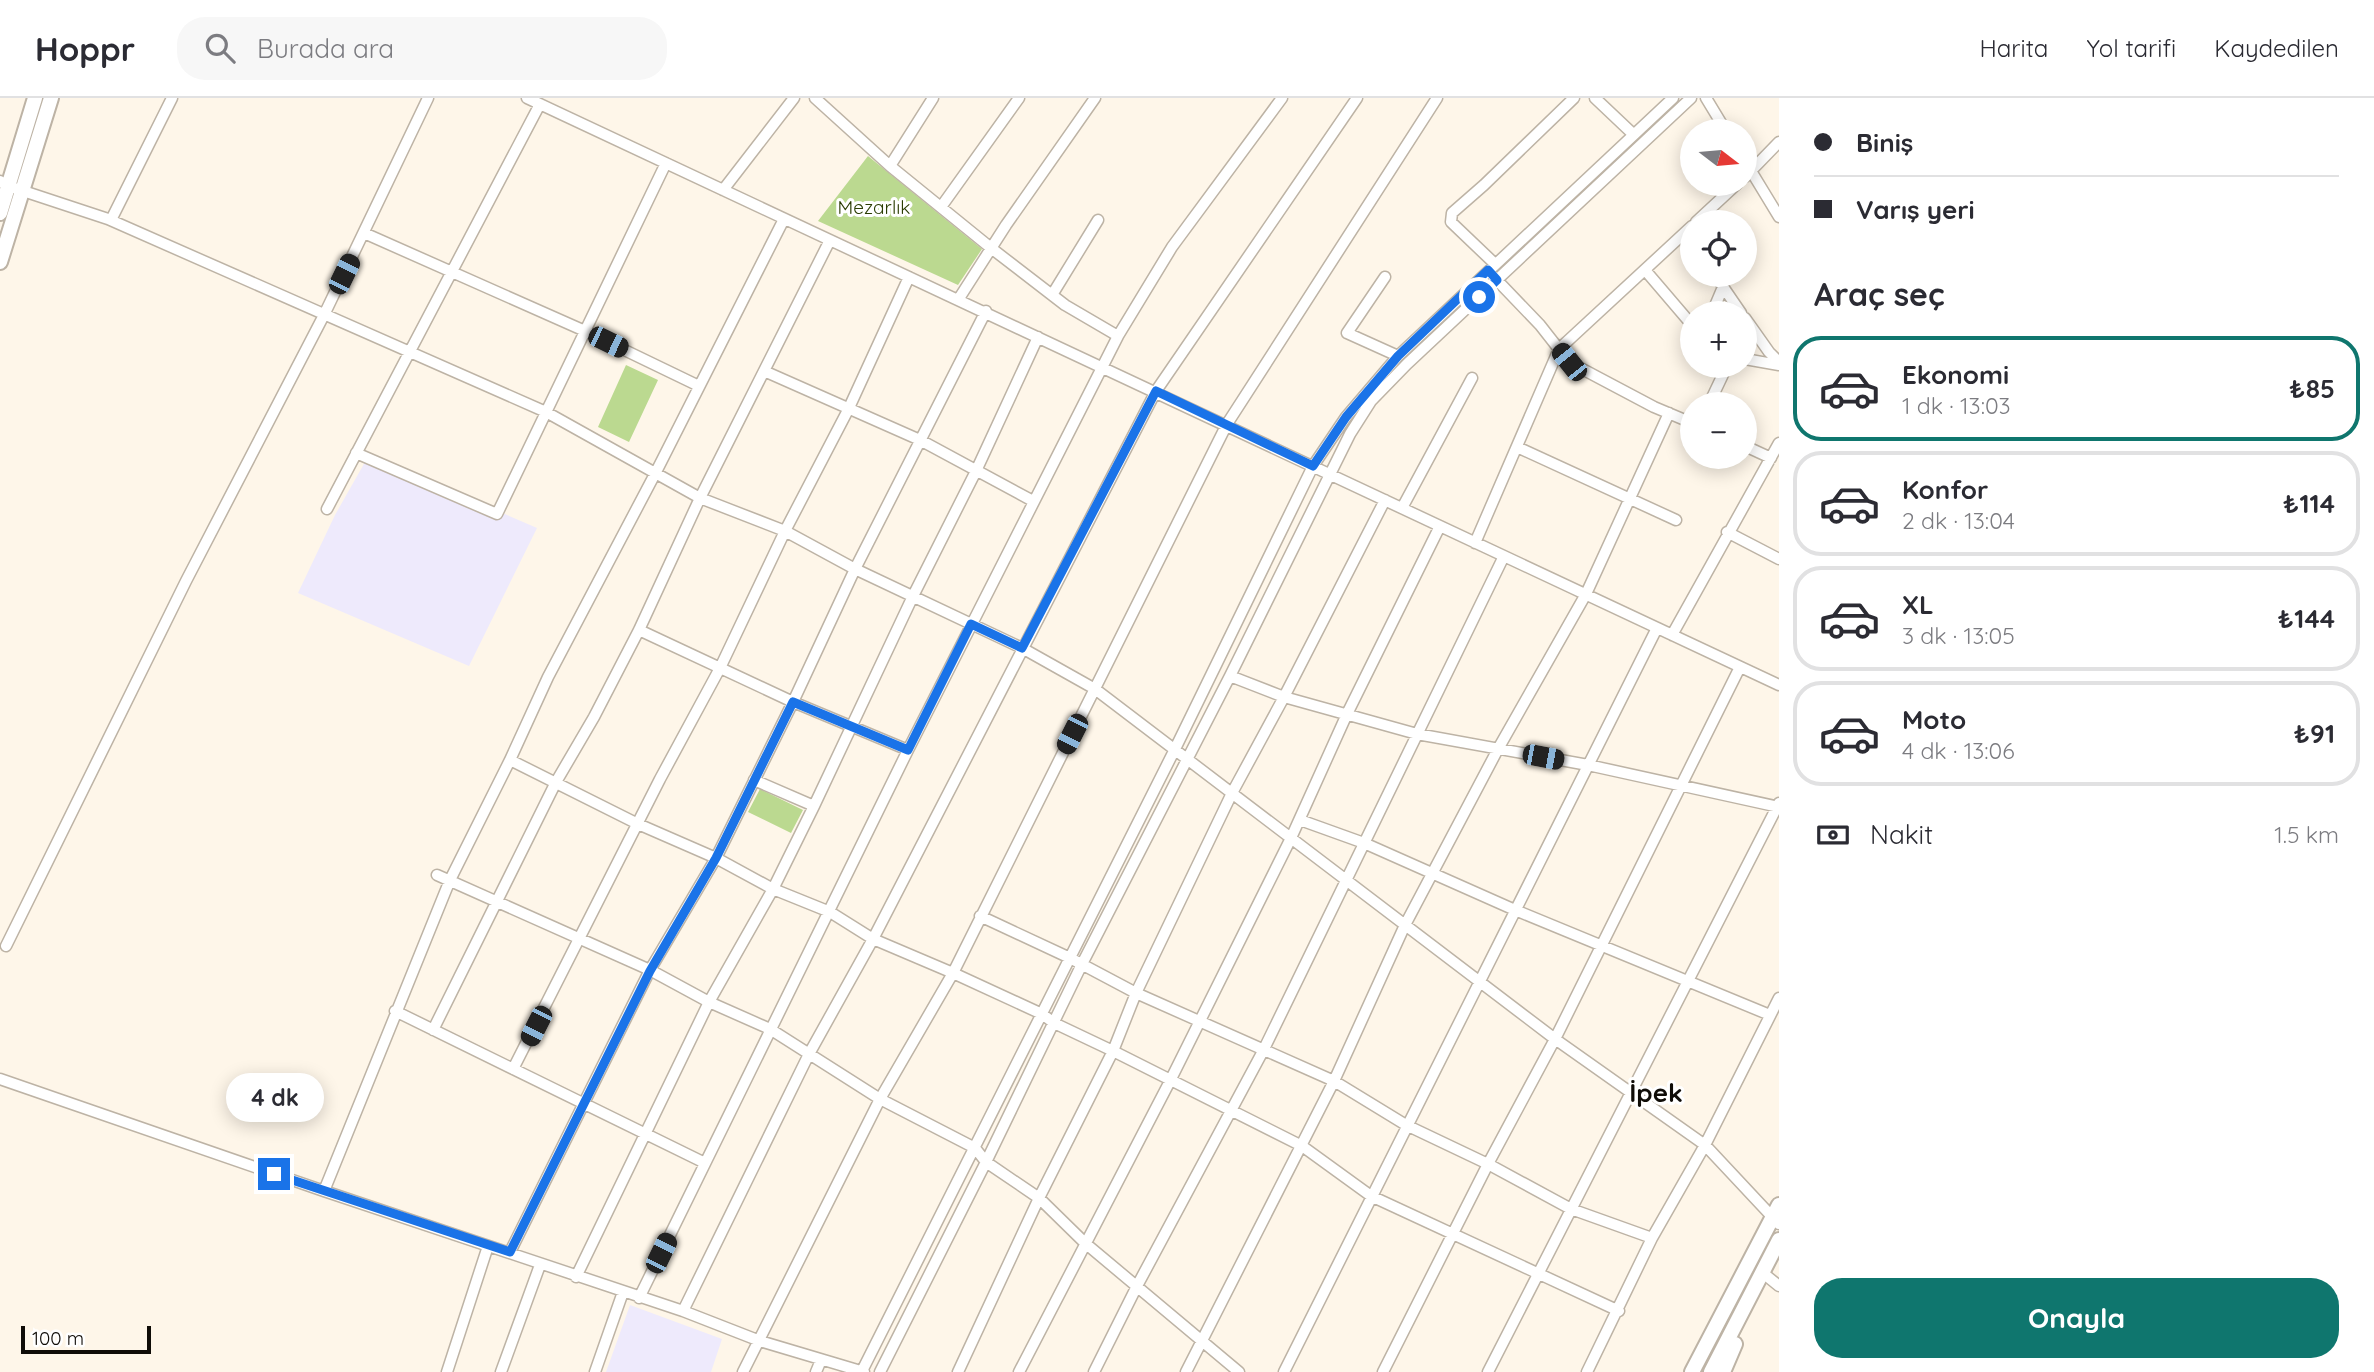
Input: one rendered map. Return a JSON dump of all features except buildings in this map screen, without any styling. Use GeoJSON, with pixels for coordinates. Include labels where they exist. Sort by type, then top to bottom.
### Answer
{"type":"FeatureCollection","features":[{"type":"Feature","properties":{"kind":"highway"},"geometry":{"type":"LineString","coordinates":[[0,213],[4,184],[35,98]]}},
{"type":"Feature","properties":{"kind":"highway"},"geometry":{"type":"LineString","coordinates":[[0,261],[51,98]]}},
{"type":"Feature","properties":{"kind":"highway"},"geometry":{"type":"LineString","coordinates":[[1692,1372],[1777,1216]]}},
{"type":"Feature","properties":{"kind":"highway"},"geometry":{"type":"LineString","coordinates":[[1711,1372],[1779,1240]]}},
{"type":"Feature","properties":{"kind":"highway"},"geometry":{"type":"LineString","coordinates":[[1723,1372],[1763,1273]]}},
{"type":"Feature","properties":{"kind":"street"},"geometry":{"type":"LineString","coordinates":[[111,220],[172,98]]}},
{"type":"Feature","properties":{"kind":"street"},"geometry":{"type":"LineString","coordinates":[[6,946],[186,581],[324,315],[428,98]]}},
{"type":"Feature","properties":{"kind":"street"},"geometry":{"type":"LineString","coordinates":[[527,98],[1779,685]]}},
{"type":"Feature","properties":{"kind":"street"},"geometry":{"type":"LineString","coordinates":[[723,190],[794,98]]}},
{"type":"Feature","properties":{"kind":"street"},"geometry":{"type":"LineString","coordinates":[[815,98],[890,166],[991,248],[1052,295],[1118,336]]}},
{"type":"Feature","properties":{"kind":"street"},"geometry":{"type":"LineString","coordinates":[[890,166],[933,98]]}},
{"type":"Feature","properties":{"kind":"street"},"geometry":{"type":"LineString","coordinates":[[941,207],[1019,98]]}},
{"type":"Feature","properties":{"kind":"street"},"geometry":{"type":"LineString","coordinates":[[958,300],[1095,98]]}},
{"type":"Feature","properties":{"kind":"street"},"geometry":{"type":"LineString","coordinates":[[639,1298],[908,750],[1118,336],[1172,247],[1282,98]]}},
{"type":"Feature","properties":{"kind":"street"},"geometry":{"type":"LineString","coordinates":[[683,1311],[809,1054],[873,939],[1156,391],[1357,98]]}},
{"type":"Feature","properties":{"kind":"street"},"geometry":{"type":"LineString","coordinates":[[743,1372],[880,1099],[953,973],[1227,424],[1437,98]]}},
{"type":"Feature","properties":{"kind":"street"},"geometry":{"type":"LineString","coordinates":[[1574,98],[1452,213],[1451,222],[1492,267],[1497,280],[1569,362],[1680,418]]}},
{"type":"Feature","properties":{"kind":"street"},"geometry":{"type":"LineString","coordinates":[[1595,98],[1633,134]]}},
{"type":"Feature","properties":{"kind":"street"},"geometry":{"type":"LineString","coordinates":[[0,1079],[510,1252],[540,1265],[683,1311],[760,1341],[863,1372],[1175,749],[1313,466],[1346,417],[1398,356],[1673,98]]}},
{"type":"Feature","properties":{"kind":"street"},"geometry":{"type":"LineString","coordinates":[[880,1372],[1186,758],[1230,676],[1350,434],[1371,401],[1692,98]]}},
{"type":"Feature","properties":{"kind":"street"},"geometry":{"type":"LineString","coordinates":[[1706,98],[1719,119]]}},
{"type":"Feature","properties":{"kind":"street"},"geometry":{"type":"LineString","coordinates":[[327,509],[540,104]]}},
{"type":"Feature","properties":{"kind":"street"},"geometry":{"type":"LineString","coordinates":[[1757,165],[1779,142]]}},
{"type":"Feature","properties":{"kind":"street"},"geometry":{"type":"LineString","coordinates":[[356,453],[497,514],[666,163]]}},
{"type":"Feature","properties":{"kind":"street"},"geometry":{"type":"LineString","coordinates":[[4,184],[111,220],[546,412],[699,498],[785,531],[855,569],[1022,648],[1095,688],[1555,1039],[1704,1145],[1777,1216]]}},
{"type":"Feature","properties":{"kind":"street"},"geometry":{"type":"LineString","coordinates":[[1757,186],[1779,217]]}},
{"type":"Feature","properties":{"kind":"street"},"geometry":{"type":"LineString","coordinates":[[1711,210],[1725,196]]}},
{"type":"Feature","properties":{"kind":"street"},"geometry":{"type":"LineString","coordinates":[[324,1191],[450,880],[548,677],[656,472],[784,219]]}},
{"type":"Feature","properties":{"kind":"street"},"geometry":{"type":"LineString","coordinates":[[1052,295],[1098,220]]}},
{"type":"Feature","properties":{"kind":"street"},"geometry":{"type":"LineString","coordinates":[[364,233],[585,331],[699,386]]}},
{"type":"Feature","properties":{"kind":"street"},"geometry":{"type":"LineString","coordinates":[[1475,542],[1559,349],[1680,239]]}},
{"type":"Feature","properties":{"kind":"street"},"geometry":{"type":"LineString","coordinates":[[433,1030],[556,782],[594,717],[639,629],[699,498],[830,240]]}},
{"type":"Feature","properties":{"kind":"street"},"geometry":{"type":"LineString","coordinates":[[1645,270],[1680,311]]}},
{"type":"Feature","properties":{"kind":"street"},"geometry":{"type":"LineString","coordinates":[[513,1069],[720,668],[785,531],[848,410],[909,277]]}},
{"type":"Feature","properties":{"kind":"street"},"geometry":{"type":"LineString","coordinates":[[1385,277],[1347,333],[1398,356]]}},
{"type":"Feature","properties":{"kind":"street"},"geometry":{"type":"LineString","coordinates":[[1718,301],[1724,287]]}},
{"type":"Feature","properties":{"kind":"street"},"geometry":{"type":"LineString","coordinates":[[1724,287],[1733,301]]}},
{"type":"Feature","properties":{"kind":"street"},"geometry":{"type":"LineString","coordinates":[[510,1252],[650,971],[716,858],[855,569],[986,311]]}},
{"type":"Feature","properties":{"kind":"street"},"geometry":{"type":"LineString","coordinates":[[1757,335],[1779,363]]}},
{"type":"Feature","properties":{"kind":"street"},"geometry":{"type":"LineString","coordinates":[[576,1277],[709,1002],[773,889],[814,806],[1038,337]]}},
{"type":"Feature","properties":{"kind":"street"},"geometry":{"type":"LineString","coordinates":[[1757,360],[1779,363]]}},
{"type":"Feature","properties":{"kind":"street"},"geometry":{"type":"LineString","coordinates":[[764,371],[920,440],[1033,501]]}},
{"type":"Feature","properties":{"kind":"street"},"geometry":{"type":"LineString","coordinates":[[1402,508],[1472,378]]}},
{"type":"Feature","properties":{"kind":"street"},"geometry":{"type":"LineString","coordinates":[[1186,1372],[1334,1081],[1405,925],[1498,748],[1586,594],[1669,413]]}},
{"type":"Feature","properties":{"kind":"street"},"geometry":{"type":"LineString","coordinates":[[1672,635],[1779,443]]}},
{"type":"Feature","properties":{"kind":"street"},"geometry":{"type":"LineString","coordinates":[[1517,447],[1676,520]]}},
{"type":"Feature","properties":{"kind":"street"},"geometry":{"type":"LineString","coordinates":[[1757,452],[1771,458]]}},
{"type":"Feature","properties":{"kind":"street"},"geometry":{"type":"LineString","coordinates":[[958,1372],[1039,1198],[1113,1051],[1136,993],[1232,793],[1385,500]]}},
{"type":"Feature","properties":{"kind":"street"},"geometry":{"type":"LineString","coordinates":[[1018,1372],[1170,1081],[1300,820],[1347,715],[1440,526]]}},
{"type":"Feature","properties":{"kind":"street"},"geometry":{"type":"LineString","coordinates":[[1727,533],[1779,559]]}},
{"type":"Feature","properties":{"kind":"street"},"geometry":{"type":"LineString","coordinates":[[1094,1372],[1263,1051],[1504,556]]}},
{"type":"Feature","properties":{"kind":"street"},"geometry":{"type":"LineString","coordinates":[[1284,1372],[1657,628]]}},
{"type":"Feature","properties":{"kind":"street"},"geometry":{"type":"LineString","coordinates":[[639,629],[793,702],[908,750]]}},
{"type":"Feature","properties":{"kind":"street"},"geometry":{"type":"LineString","coordinates":[[1382,1372],[1555,1039],[1740,667]]}},
{"type":"Feature","properties":{"kind":"street"},"geometry":{"type":"LineString","coordinates":[[1230,676],[1284,697],[1417,734],[1588,765],[1679,787],[1778,806],[1488,1372]]}},
{"type":"Feature","properties":{"kind":"street"},"geometry":{"type":"LineString","coordinates":[[510,760],[638,824],[716,858],[773,889],[830,912],[873,939],[1042,1014],[1054,1023],[1302,1146],[1371,1196],[1619,1311]]}},
{"type":"Feature","properties":{"kind":"street"},"geometry":{"type":"LineString","coordinates":[[754,780],[814,806]]}},
{"type":"Feature","properties":{"kind":"street"},"geometry":{"type":"LineString","coordinates":[[1300,820],[1364,843],[1515,910],[1770,1016]]}},
{"type":"Feature","properties":{"kind":"street"},"geometry":{"type":"LineString","coordinates":[[438,875],[650,971],[709,1002],[770,1029],[880,1099],[975,1148],[986,1163],[1039,1198],[1085,1243],[1238,1372]]}},
{"type":"Feature","properties":{"kind":"street"},"geometry":{"type":"LineString","coordinates":[[981,916],[1198,1022],[1334,1081],[1406,1125],[1488,1164],[1571,1209],[1652,1238]]}},
{"type":"Feature","properties":{"kind":"street"},"geometry":{"type":"LineString","coordinates":[[1587,1372],[1619,1311],[1652,1238],[1704,1145],[1779,998]]}},
{"type":"Feature","properties":{"kind":"street"},"geometry":{"type":"LineString","coordinates":[[395,1011],[705,1163]]}},
{"type":"Feature","properties":{"kind":"street"},"geometry":{"type":"LineString","coordinates":[[447,1372],[488,1246]]}},
{"type":"Feature","properties":{"kind":"street"},"geometry":{"type":"LineString","coordinates":[[501,1372],[540,1265]]}},
{"type":"Feature","properties":{"kind":"street"},"geometry":{"type":"LineString","coordinates":[[1763,1273],[1779,1286]]}},
{"type":"Feature","properties":{"kind":"street"},"geometry":{"type":"LineString","coordinates":[[595,1372],[623,1292]]}},
{"type":"Feature","properties":{"kind":"street"},"geometry":{"type":"LineString","coordinates":[[816,1372],[821,1360]]}},
{"type":"Feature","properties":{"kind":"shaded area"},"geometry":{"type":"Polygon","coordinates":[[[369,455],[537,528],[469,666],[298,593],[335,515],[369,455]]]}},
{"type":"Feature","properties":{"kind":"shaded area"},"geometry":{"type":"Polygon","coordinates":[[[630,1305],[722,1339],[711,1372],[606,1372],[630,1305]]]}},
{"type":"Feature","properties":{"kind":"green space","name":"Mezarlık"},"geometry":{"type":"Polygon","coordinates":[[[868,156],[982,249],[958,285],[818,221],[868,156]]]}},
{"type":"Feature","properties":{"kind":"green space"},"geometry":{"type":"Polygon","coordinates":[[[626,365],[658,380],[629,442],[598,427],[626,365]]]}},
{"type":"Feature","properties":{"kind":"green space"},"geometry":{"type":"Polygon","coordinates":[[[760,789],[803,810],[791,833],[748,812],[760,789]]]}},
{"type":"Feature","properties":{"kind":"district","name":"İpek"},"geometry":{"type":"Point","coordinates":[1656,1092]}},
{"type":"Feature","properties":{"kind":"route"},"geometry":{"type":"LineString","coordinates":[[274,1174],[510,1252],[650,971],[716,858],[793,702],[908,750],[971,624],[1022,648],[1156,391],[1313,466],[1346,417],[1398,356],[1488,270],[1497,280],[1479,297]]}}]}
